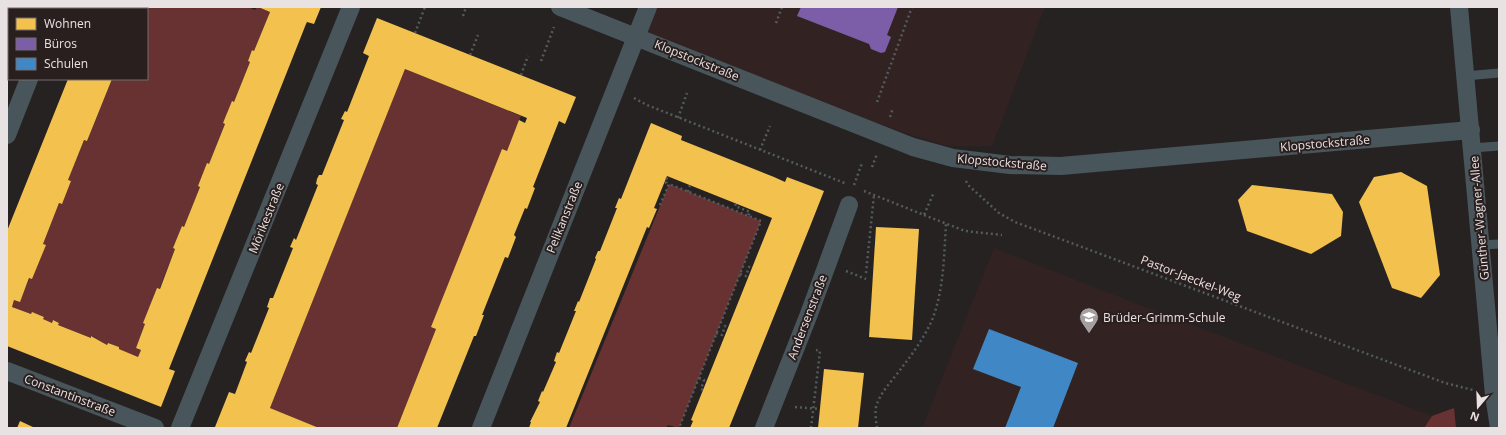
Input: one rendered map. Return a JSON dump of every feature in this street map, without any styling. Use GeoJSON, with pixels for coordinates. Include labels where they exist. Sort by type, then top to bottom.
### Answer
{"type":"FeatureCollection","features":[{"type":"Feature","properties":{"kind":"street","name":"Mörikestraße"},"geometry":{"type":"LineString","coordinates":[[180,428],[352,7]]}},
{"type":"Feature","properties":{"kind":"street","name":"Klopstockstraße"},"geometry":{"type":"LineString","coordinates":[[560,7],[637,36],[898,141],[953,158],[1010,165],[1061,166],[1471,139]]}},
{"type":"Feature","properties":{"kind":"street","name":"Pelikanstraße"},"geometry":{"type":"LineString","coordinates":[[481,428],[648,7]]}},
{"type":"Feature","properties":{"kind":"street","name":"Günther-Wagner-Allee"},"geometry":{"type":"LineString","coordinates":[[1459,7],[1494,395],[1499,428]]}},
{"type":"Feature","properties":{"kind":"street"},"geometry":{"type":"LineString","coordinates":[[7,135],[29,80]]}},
{"type":"Feature","properties":{"kind":"street","name":"Andersenstraße"},"geometry":{"type":"LineString","coordinates":[[764,428],[809,314],[849,205]]}},
{"type":"Feature","properties":{"kind":"street","name":"Constantinstraße"},"geometry":{"type":"LineString","coordinates":[[7,371],[155,428]]}},
{"type":"Feature","properties":{"kind":"lane"},"geometry":{"type":"LineString","coordinates":[[1466,76],[1499,73]]}},
{"type":"Feature","properties":{"kind":"lane"},"geometry":{"type":"LineString","coordinates":[[1471,139],[1499,146]]}},
{"type":"Feature","properties":{"kind":"lane"},"geometry":{"type":"LineString","coordinates":[[1481,245],[1499,244]]}},
{"type":"Feature","properties":{"kind":"path"},"geometry":{"type":"LineString","coordinates":[[415,33],[425,7]]}},
{"type":"Feature","properties":{"kind":"path"},"geometry":{"type":"LineString","coordinates":[[463,16],[466,7]]}},
{"type":"Feature","properties":{"kind":"path"},"geometry":{"type":"LineString","coordinates":[[776,23],[782,7]]}},
{"type":"Feature","properties":{"kind":"path"},"geometry":{"type":"LineString","coordinates":[[877,102],[912,7]]}},
{"type":"Feature","properties":{"kind":"path"},"geometry":{"type":"LineString","coordinates":[[541,61],[555,25]]}},
{"type":"Feature","properties":{"kind":"path"},"geometry":{"type":"LineString","coordinates":[[470,55],[478,35]]}},
{"type":"Feature","properties":{"kind":"path"},"geometry":{"type":"LineString","coordinates":[[521,75],[528,56]]}},
{"type":"Feature","properties":{"kind":"path"},"geometry":{"type":"LineString","coordinates":[[678,118],[687,94]]}},
{"type":"Feature","properties":{"kind":"path"},"geometry":{"type":"LineString","coordinates":[[634,98],[678,118],[965,232],[1002,235]]}},
{"type":"Feature","properties":{"kind":"path"},"geometry":{"type":"LineString","coordinates":[[760,150],[770,126]]}},
{"type":"Feature","properties":{"kind":"path","name":"Pastor-Jaeckel-Weg"},"geometry":{"type":"LineString","coordinates":[[953,158],[968,185],[999,213],[1015,222],[1445,384]]}},
{"type":"Feature","properties":{"kind":"path"},"geometry":{"type":"LineString","coordinates":[[666,178],[668,179],[666,183],[761,221],[678,428]]}},
{"type":"Feature","properties":{"kind":"path"},"geometry":{"type":"LineString","coordinates":[[660,205],[669,184]]}},
{"type":"Feature","properties":{"kind":"path"},"geometry":{"type":"LineString","coordinates":[[688,192],[690,185]]}},
{"type":"Feature","properties":{"kind":"path"},"geometry":{"type":"LineString","coordinates":[[924,215],[934,192]]}},
{"type":"Feature","properties":{"kind":"path"},"geometry":{"type":"LineString","coordinates":[[866,273],[874,195]]}},
{"type":"Feature","properties":{"kind":"path"},"geometry":{"type":"LineString","coordinates":[[736,204],[736,206],[750,212],[748,216]]}},
{"type":"Feature","properties":{"kind":"path"},"geometry":{"type":"LineString","coordinates":[[877,428],[875,418],[876,406],[886,388],[924,336],[932,320],[943,271],[946,224]]}},
{"type":"Feature","properties":{"kind":"path"},"geometry":{"type":"LineString","coordinates":[[740,274],[746,276],[749,267],[752,268]]}},
{"type":"Feature","properties":{"kind":"path"},"geometry":{"type":"LineString","coordinates":[[716,333],[722,336],[725,326],[728,328]]}},
{"type":"Feature","properties":{"kind":"path"},"geometry":{"type":"LineString","coordinates":[[796,346],[820,351],[811,428]]}},
{"type":"Feature","properties":{"kind":"path"},"geometry":{"type":"LineString","coordinates":[[698,378],[704,380],[701,389],[703,390]]}},
{"type":"Feature","properties":{"kind":"shaded area"},"geometry":{"type":"Polygon","coordinates":[[[248,7],[255,10],[257,7],[270,12],[254,51],[252,50],[248,61],[250,62],[234,102],[223,123],[225,124],[184,227],[183,226],[174,248],[175,249],[136,348],[141,350],[138,357],[119,349],[119,347],[108,343],[107,345],[92,336],[91,338],[58,325],[59,323],[53,320],[52,323],[43,319],[44,317],[12,307],[14,300],[20,301],[44,244],[59,203],[61,204],[68,180],[84,140],[87,141],[112,80],[148,80],[148,8],[142,8],[248,7]]]}},
{"type":"Feature","properties":{"kind":"shaded area"},"geometry":{"type":"Polygon","coordinates":[[[656,7],[1045,7],[992,146],[948,146],[899,131],[644,35],[656,7]]]}},
{"type":"Feature","properties":{"kind":"shaded area"},"geometry":{"type":"Polygon","coordinates":[[[405,69],[521,116],[507,151],[502,150],[434,327],[436,329],[397,428],[319,428],[270,408],[405,69]]]}},
{"type":"Feature","properties":{"kind":"shaded area"},"geometry":{"type":"Polygon","coordinates":[[[669,184],[761,221],[679,428],[668,425],[666,428],[569,428],[669,184]]]}},
{"type":"Feature","properties":{"kind":"shaded area","name":"Brüder-Grimm-Schule"},"geometry":{"type":"Polygon","coordinates":[[[994,248],[1432,416],[1424,428],[922,428],[994,248]]]}},
{"type":"Feature","properties":{"kind":"shaded area"},"geometry":{"type":"Polygon","coordinates":[[[1454,408],[1456,428],[1424,428],[1432,416],[1454,408]]]}},
{"type":"Feature","properties":{"kind":"building: Wohnen"},"geometry":{"type":"Polygon","coordinates":[[[7,7],[20,7],[8,8],[7,40],[7,7]]]}},
{"type":"Feature","properties":{"kind":"building: Wohnen"},"geometry":{"type":"Polygon","coordinates":[[[97,7],[142,7],[142,8],[97,7]]]}},
{"type":"Feature","properties":{"kind":"building: Wohnen"},"geometry":{"type":"Polygon","coordinates":[[[258,7],[321,7],[314,24],[307,22],[306,24],[169,369],[175,371],[161,407],[7,346],[7,231],[68,80],[112,80],[87,141],[84,140],[68,180],[71,181],[62,204],[59,203],[43,244],[46,245],[32,279],[29,278],[20,302],[14,300],[12,307],[31,314],[32,312],[44,317],[43,319],[52,323],[53,320],[59,323],[58,325],[91,338],[91,336],[107,345],[108,343],[119,347],[119,349],[138,357],[141,350],[136,348],[145,324],[143,323],[157,288],[160,289],[175,249],[173,248],[182,226],[184,227],[200,187],[198,186],[207,163],[209,164],[225,124],[223,123],[232,101],[234,102],[250,62],[248,61],[252,50],[254,51],[270,12],[258,7]]]}},
{"type":"Feature","properties":{"kind":"building: Wohnen"},"geometry":{"type":"Polygon","coordinates":[[[377,18],[576,97],[565,124],[559,121],[533,187],[535,188],[527,209],[525,208],[514,235],[516,237],[508,258],[505,257],[482,315],[484,315],[476,336],[474,336],[437,428],[397,428],[436,329],[431,327],[502,149],[507,151],[519,120],[525,123],[527,118],[405,69],[270,408],[319,428],[215,427],[229,392],[235,394],[247,362],[245,361],[249,352],[251,353],[269,308],[267,307],[270,298],[273,298],[293,248],[290,247],[294,238],[296,240],[318,185],[316,184],[317,179],[319,175],[322,175],[344,120],[341,119],[345,111],[347,112],[369,56],[363,53],[377,18]]]}},
{"type":"Feature","properties":{"kind":"building: Wohnen"},"geometry":{"type":"Polygon","coordinates":[[[651,123],[682,136],[681,140],[785,182],[787,177],[824,191],[811,224],[729,428],[690,428],[693,421],[691,420],[772,218],[667,176],[654,208],[657,209],[649,228],[647,227],[566,428],[529,428],[530,422],[540,402],[538,401],[542,391],[543,392],[556,362],[554,361],[557,352],[559,353],[576,311],[574,311],[596,259],[595,258],[598,251],[600,251],[617,208],[615,208],[619,198],[621,199],[651,123]]]}},
{"type":"Feature","properties":{"kind":"building: Wohnen"},"geometry":{"type":"Polygon","coordinates":[[[1401,172],[1427,186],[1440,275],[1421,298],[1392,288],[1359,202],[1374,177],[1401,172]]]}},
{"type":"Feature","properties":{"kind":"building: Wohnen"},"geometry":{"type":"Polygon","coordinates":[[[1252,185],[1332,194],[1343,212],[1341,236],[1311,254],[1247,231],[1238,200],[1252,185]]]}},
{"type":"Feature","properties":{"kind":"building: Wohnen"},"geometry":{"type":"Polygon","coordinates":[[[876,227],[919,229],[912,340],[869,337],[876,227]]]}},
{"type":"Feature","properties":{"kind":"building: Wohnen"},"geometry":{"type":"Polygon","coordinates":[[[824,369],[864,373],[858,428],[818,428],[824,369]]]}},
{"type":"Feature","properties":{"kind":"building: Wohnen"},"geometry":{"type":"Polygon","coordinates":[[[20,421],[35,428],[17,428],[20,421]]]}},
{"type":"Feature","properties":{"kind":"building: Büros"},"geometry":{"type":"Polygon","coordinates":[[[801,7],[898,7],[887,35],[891,37],[885,52],[881,53],[871,49],[869,44],[797,16],[801,7]]]}},
{"type":"Feature","properties":{"kind":"building: Schulen"},"geometry":{"type":"Polygon","coordinates":[[[989,329],[1078,363],[1053,428],[1005,428],[1021,387],[973,369],[989,329]]]}},
{"type":"Feature","properties":{"kind":"place","name":"Brüder-Grimm-Schule"},"geometry":{"type":"Point","coordinates":[1089,334]}}]}
